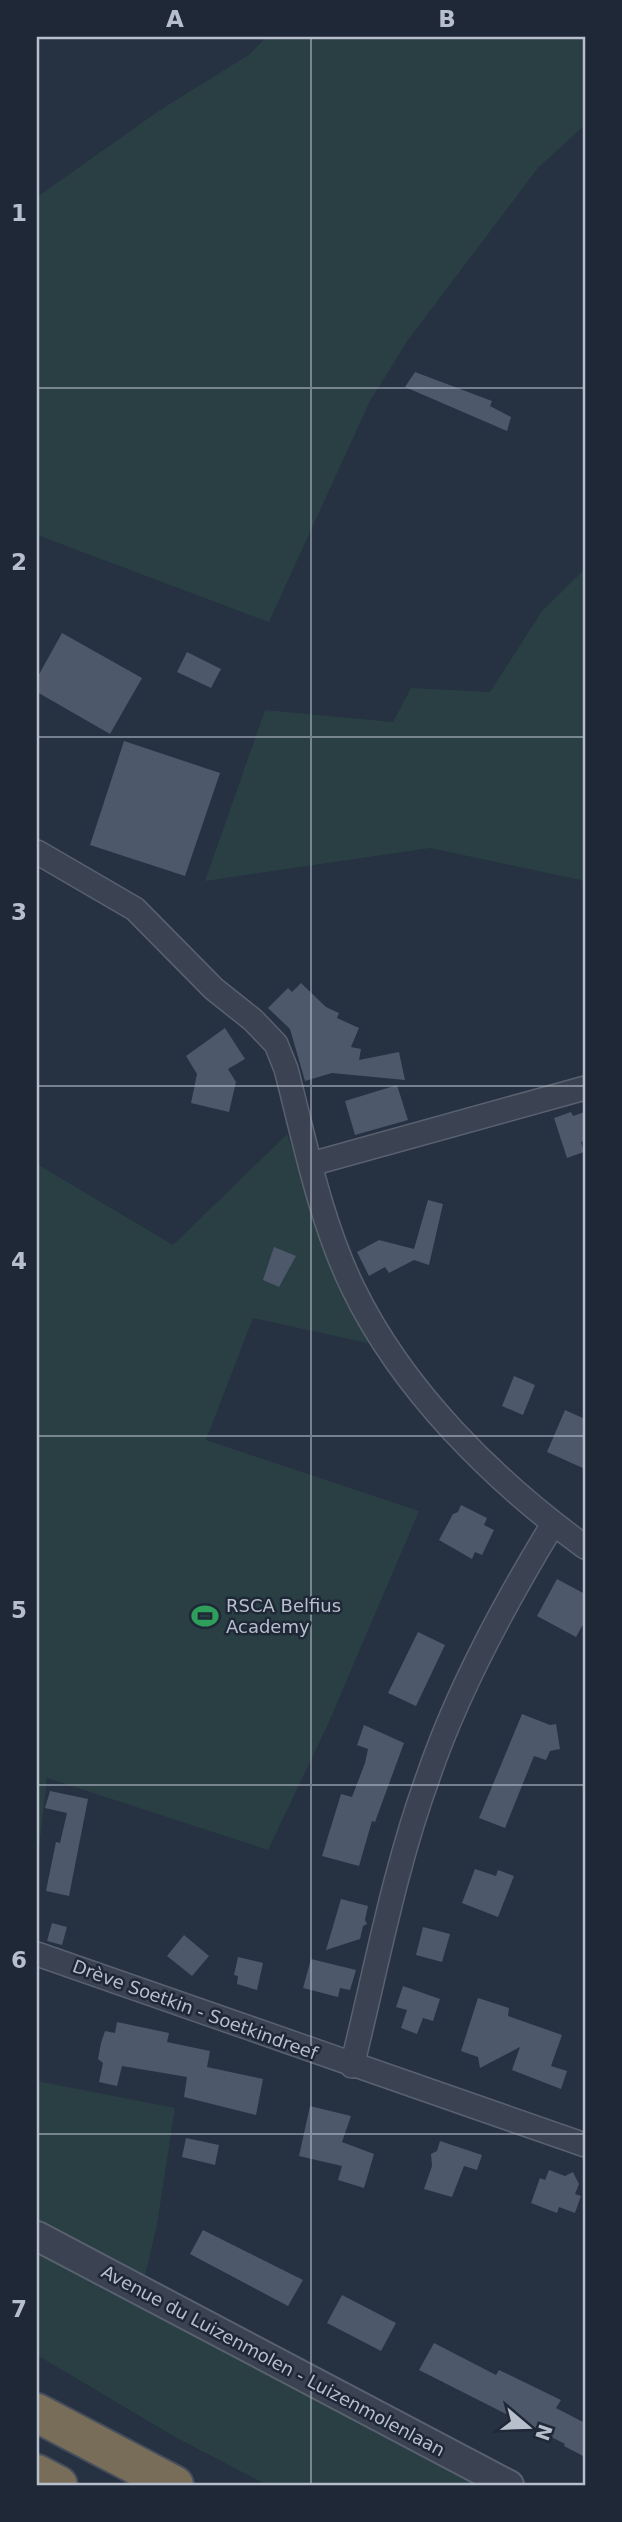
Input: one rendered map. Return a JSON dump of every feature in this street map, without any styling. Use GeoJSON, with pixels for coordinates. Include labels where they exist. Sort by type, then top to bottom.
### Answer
{"type":"FeatureCollection","features":[{"type":"Feature","properties":{"kind":"highway"},"geometry":{"type":"LineString","coordinates":[[37,2413],[174,2485]]}},
{"type":"Feature","properties":{"kind":"highway"},"geometry":{"type":"LineString","coordinates":[[37,2474],[58,2485]]}},
{"type":"Feature","properties":{"kind":"street"},"geometry":{"type":"LineString","coordinates":[[37,852],[135,909],[214,989],[253,1020],[276,1044],[286,1069],[334,1243],[353,1288],[395,1360],[488,1467],[553,1524],[585,1546]]}},
{"type":"Feature","properties":{"kind":"street"},"geometry":{"type":"LineString","coordinates":[[311,1164],[585,1088]]}},
{"type":"Feature","properties":{"kind":"street"},"geometry":{"type":"LineString","coordinates":[[352,2066],[394,1896],[428,1776],[459,1702],[527,1566],[553,1524]]}},
{"type":"Feature","properties":{"kind":"street","name":"Drève Soetkin - Soetkindreef"},"geometry":{"type":"LineString","coordinates":[[37,1954],[585,2145]]}},
{"type":"Feature","properties":{"kind":"street","name":"Avenue du Luizenmolen - Luizenmolenlaan"},"geometry":{"type":"LineString","coordinates":[[37,2236],[509,2485]]}},
{"type":"Feature","properties":{"kind":"green space"},"geometry":{"type":"Polygon","coordinates":[[[266,37],[585,37],[585,125],[538,168],[408,340],[370,401],[269,622],[37,535],[37,197],[160,110],[250,54],[266,37]]]}},
{"type":"Feature","properties":{"kind":"green space"},"geometry":{"type":"Polygon","coordinates":[[[585,569],[585,881],[430,848],[205,881],[265,710],[393,722],[411,688],[490,692],[542,611],[585,569]]]}},
{"type":"Feature","properties":{"kind":"green space","name":"RSCA Belfius Academy"},"geometry":{"type":"Polygon","coordinates":[[[287,1134],[336,1270],[372,1335],[372,1344],[253,1318],[206,1440],[419,1511],[329,1722],[268,1850],[47,1778],[37,1866],[37,1164],[173,1245],[287,1134]]]}},
{"type":"Feature","properties":{"kind":"green space"},"geometry":{"type":"Polygon","coordinates":[[[37,2081],[175,2108],[157,2225],[139,2301],[494,2485],[267,2485],[175,2437],[37,2355],[37,2081]]]}},
{"type":"Feature","properties":{"kind":"building"},"geometry":{"type":"Polygon","coordinates":[[[415,372],[492,401],[490,406],[511,417],[507,431],[405,387],[415,372]]]}},
{"type":"Feature","properties":{"kind":"building"},"geometry":{"type":"Polygon","coordinates":[[[62,633],[142,678],[110,734],[37,692],[37,678],[62,633]]]}},
{"type":"Feature","properties":{"kind":"building"},"geometry":{"type":"Polygon","coordinates":[[[187,652],[221,669],[211,688],[177,672],[187,652]]]}},
{"type":"Feature","properties":{"kind":"building"},"geometry":{"type":"Polygon","coordinates":[[[124,741],[220,773],[185,876],[90,845],[124,741]]]}},
{"type":"Feature","properties":{"kind":"building"},"geometry":{"type":"Polygon","coordinates":[[[301,983],[326,1007],[339,1013],[337,1018],[359,1028],[351,1047],[361,1049],[359,1060],[399,1052],[405,1080],[332,1073],[305,1081],[290,1029],[268,1008],[288,988],[292,992],[301,983]]]}},
{"type":"Feature","properties":{"kind":"building"},"geometry":{"type":"Polygon","coordinates":[[[225,1028],[245,1059],[228,1069],[236,1082],[229,1112],[191,1103],[197,1074],[186,1056],[225,1028]]]}},
{"type":"Feature","properties":{"kind":"building"},"geometry":{"type":"Polygon","coordinates":[[[397,1085],[408,1120],[355,1135],[345,1101],[397,1085]]]}},
{"type":"Feature","properties":{"kind":"building"},"geometry":{"type":"Polygon","coordinates":[[[571,1112],[573,1116],[585,1112],[585,1141],[581,1142],[584,1152],[567,1158],[554,1118],[571,1112]]]}},
{"type":"Feature","properties":{"kind":"building"},"geometry":{"type":"Polygon","coordinates":[[[428,1200],[443,1204],[429,1265],[414,1260],[389,1273],[385,1267],[369,1276],[357,1252],[379,1240],[414,1249],[428,1200]]]}},
{"type":"Feature","properties":{"kind":"building"},"geometry":{"type":"Polygon","coordinates":[[[274,1247],[296,1256],[279,1287],[263,1280],[274,1247]]]}},
{"type":"Feature","properties":{"kind":"building"},"geometry":{"type":"Polygon","coordinates":[[[514,1376],[535,1385],[523,1415],[502,1406],[514,1376]]]}},
{"type":"Feature","properties":{"kind":"building"},"geometry":{"type":"Polygon","coordinates":[[[565,1410],[585,1419],[585,1469],[547,1452],[565,1410]]]}},
{"type":"Feature","properties":{"kind":"building"},"geometry":{"type":"Polygon","coordinates":[[[461,1505],[487,1518],[484,1525],[494,1530],[482,1555],[475,1552],[472,1559],[439,1540],[461,1505]]]}},
{"type":"Feature","properties":{"kind":"building"},"geometry":{"type":"Polygon","coordinates":[[[557,1579],[585,1594],[585,1621],[576,1637],[537,1616],[557,1579]]]}},
{"type":"Feature","properties":{"kind":"building"},"geometry":{"type":"Polygon","coordinates":[[[418,1632],[445,1645],[416,1706],[388,1693],[418,1632]]]}},
{"type":"Feature","properties":{"kind":"building"},"geometry":{"type":"Polygon","coordinates":[[[522,1714],[550,1725],[556,1724],[560,1749],[550,1751],[546,1760],[534,1756],[505,1828],[479,1818],[522,1714]]]}},
{"type":"Feature","properties":{"kind":"building"},"geometry":{"type":"Polygon","coordinates":[[[364,1725],[404,1743],[375,1822],[372,1821],[359,1866],[322,1856],[341,1794],[352,1797],[365,1763],[368,1749],[357,1745],[364,1725]]]}},
{"type":"Feature","properties":{"kind":"building"},"geometry":{"type":"Polygon","coordinates":[[[50,1791],[88,1799],[69,1896],[46,1891],[56,1842],[60,1843],[67,1813],[45,1808],[50,1791]]]}},
{"type":"Feature","properties":{"kind":"building"},"geometry":{"type":"Polygon","coordinates":[[[475,1869],[496,1876],[498,1870],[514,1876],[498,1917],[462,1903],[475,1869]]]}},
{"type":"Feature","properties":{"kind":"building"},"geometry":{"type":"Polygon","coordinates":[[[341,1899],[368,1906],[365,1920],[367,1924],[363,1926],[360,1939],[326,1950],[341,1899]]]}},
{"type":"Feature","properties":{"kind":"building"},"geometry":{"type":"Polygon","coordinates":[[[52,1923],[67,1927],[62,1945],[47,1941],[52,1923]]]}},
{"type":"Feature","properties":{"kind":"building"},"geometry":{"type":"Polygon","coordinates":[[[423,1927],[450,1934],[442,1962],[416,1955],[423,1927]]]}},
{"type":"Feature","properties":{"kind":"building"},"geometry":{"type":"Polygon","coordinates":[[[184,1935],[209,1956],[192,1976],[167,1956],[184,1935]]]}},
{"type":"Feature","properties":{"kind":"building"},"geometry":{"type":"Polygon","coordinates":[[[238,1957],[263,1963],[257,1990],[237,1984],[238,1976],[234,1975],[238,1957]]]}},
{"type":"Feature","properties":{"kind":"building"},"geometry":{"type":"Polygon","coordinates":[[[311,1959],[356,1970],[350,1990],[340,1988],[338,1997],[303,1988],[311,1959]]]}},
{"type":"Feature","properties":{"kind":"building"},"geometry":{"type":"Polygon","coordinates":[[[403,1986],[440,1999],[433,2021],[423,2018],[417,2034],[401,2028],[407,2010],[396,2007],[403,1986]]]}},
{"type":"Feature","properties":{"kind":"building"},"geometry":{"type":"Polygon","coordinates":[[[478,1998],[509,2008],[508,2016],[562,2035],[551,2066],[567,2071],[561,2089],[512,2070],[520,2047],[480,2068],[478,2057],[461,2051],[478,1998]]]}},
{"type":"Feature","properties":{"kind":"building"},"geometry":{"type":"Polygon","coordinates":[[[117,2022],[169,2033],[167,2042],[210,2051],[207,2067],[263,2079],[256,2115],[184,2097],[187,2077],[122,2066],[117,2086],[99,2082],[103,2063],[98,2059],[101,2043],[105,2031],[115,2033],[117,2022]]]}},
{"type":"Feature","properties":{"kind":"building"},"geometry":{"type":"Polygon","coordinates":[[[310,2106],[351,2116],[342,2142],[374,2154],[364,2188],[338,2180],[342,2166],[299,2156],[310,2106]]]}},
{"type":"Feature","properties":{"kind":"building"},"geometry":{"type":"Polygon","coordinates":[[[186,2138],[219,2145],[215,2165],[182,2157],[186,2138]]]}},
{"type":"Feature","properties":{"kind":"building"},"geometry":{"type":"Polygon","coordinates":[[[440,2141],[482,2155],[477,2170],[464,2166],[452,2197],[424,2189],[432,2166],[431,2154],[437,2151],[440,2141]]]}},
{"type":"Feature","properties":{"kind":"building"},"geometry":{"type":"Polygon","coordinates":[[[549,2170],[565,2176],[573,2172],[579,2184],[575,2194],[581,2196],[575,2213],[559,2207],[557,2213],[531,2203],[540,2178],[545,2180],[549,2170]]]}},
{"type":"Feature","properties":{"kind":"building"},"geometry":{"type":"Polygon","coordinates":[[[203,2230],[303,2280],[288,2306],[190,2254],[203,2230]]]}},
{"type":"Feature","properties":{"kind":"building"},"geometry":{"type":"Polygon","coordinates":[[[342,2295],[396,2323],[381,2351],[327,2323],[342,2295]]]}},
{"type":"Feature","properties":{"kind":"building"},"geometry":{"type":"Polygon","coordinates":[[[434,2343],[496,2375],[499,2370],[561,2400],[556,2408],[585,2423],[585,2457],[564,2446],[565,2444],[419,2370],[434,2343]]]}},
{"type":"Feature","properties":{"kind":"place","name":"RSCA Belfius Academy"},"geometry":{"type":"Point","coordinates":[205,1616]}}]}
